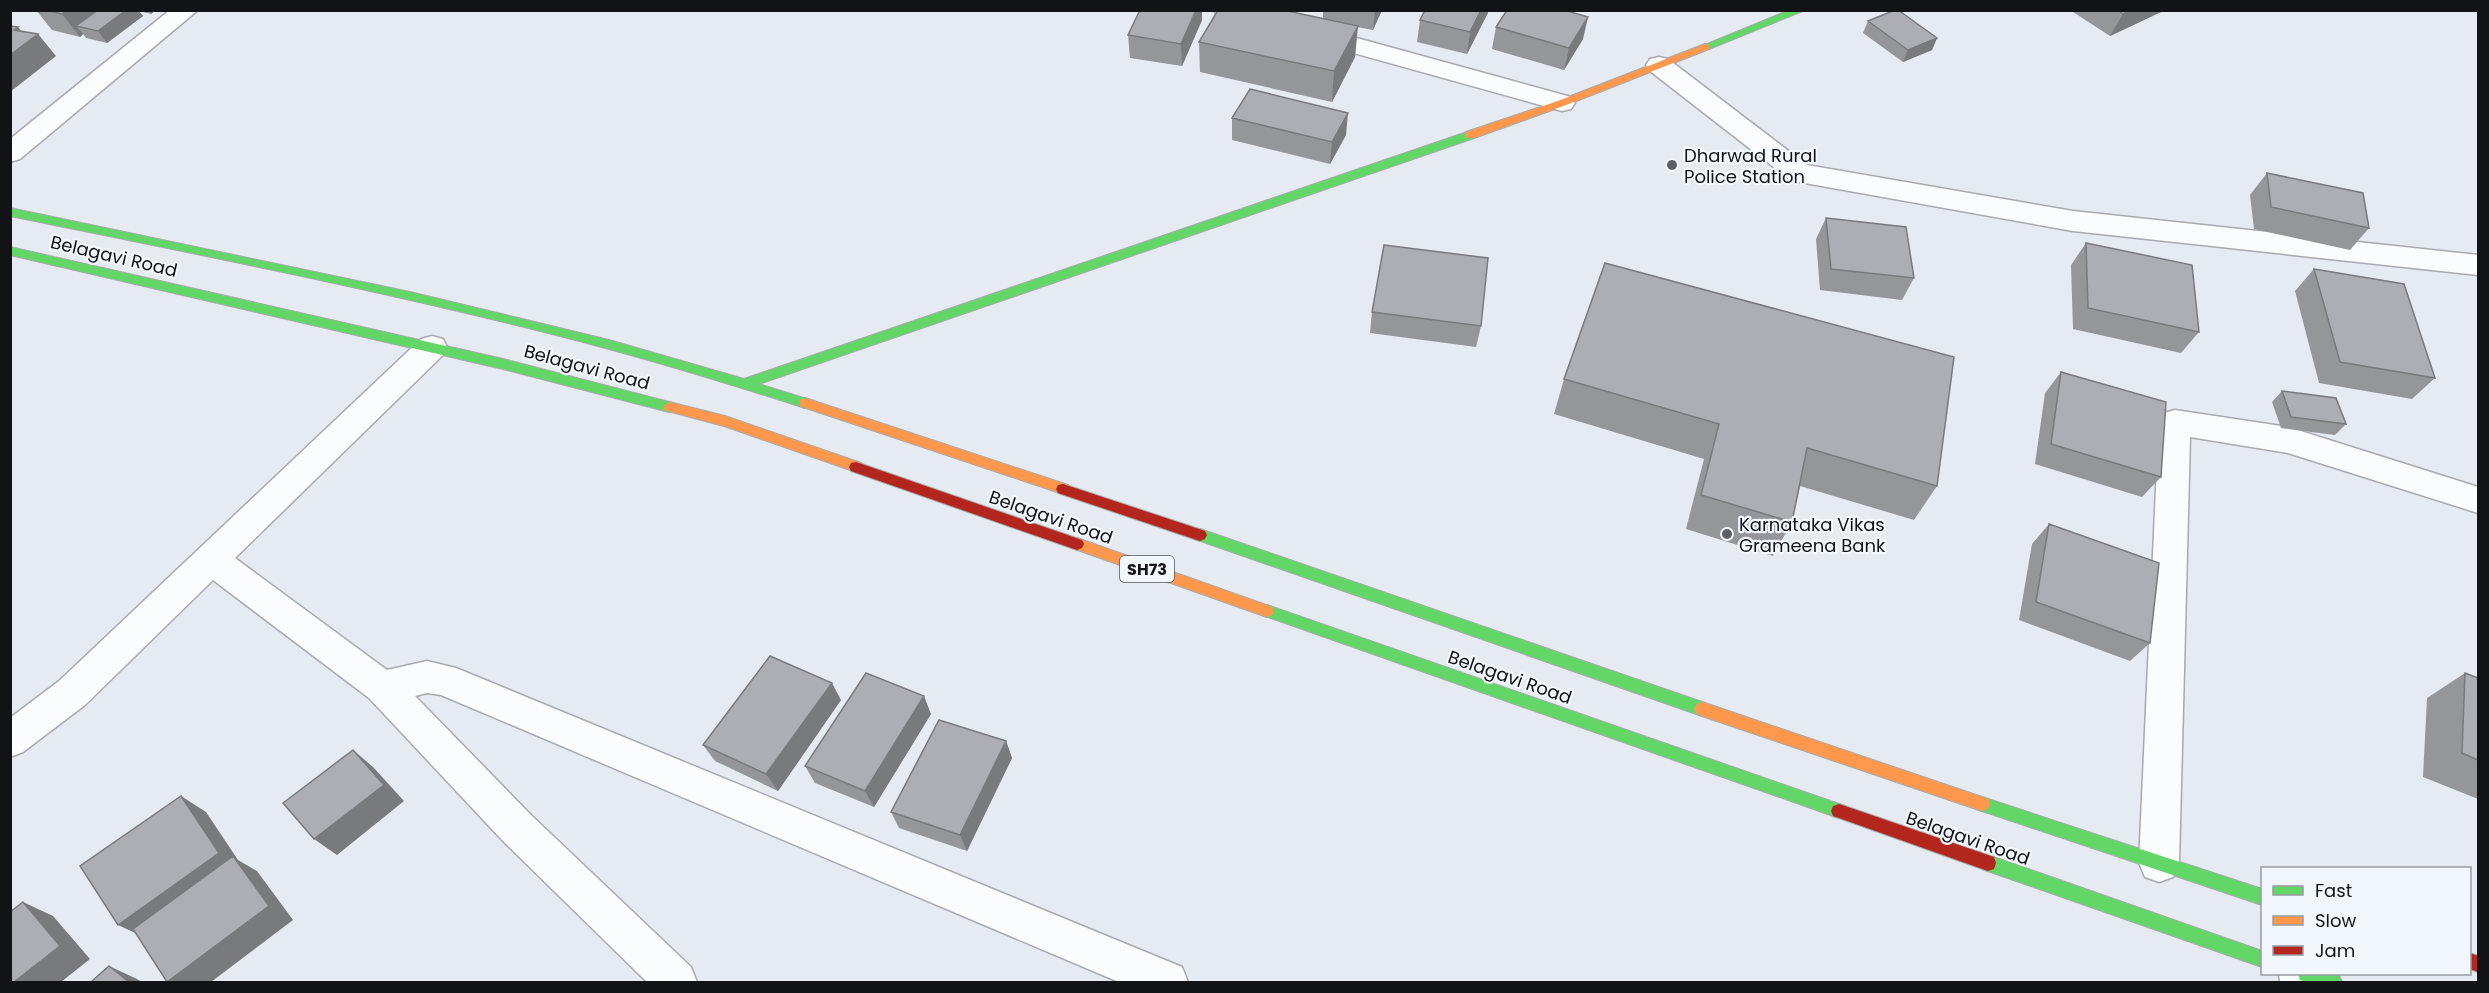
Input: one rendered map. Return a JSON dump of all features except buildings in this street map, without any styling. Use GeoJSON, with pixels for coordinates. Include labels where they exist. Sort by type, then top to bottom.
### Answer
{"type":"FeatureCollection","features":[{"type":"Feature","properties":{"kind":"main road"},"geometry":{"type":"LineString","coordinates":[[746,383],[1562,102],[1793,12]]}},
{"type":"Feature","properties":{"kind":"main road"},"geometry":{"type":"LineString","coordinates":[[10,213],[444,302],[746,383],[1319,574],[1816,749],[2261,897]]}},
{"type":"Feature","properties":{"kind":"main road","name":"Belagavi Road"},"geometry":{"type":"LineString","coordinates":[[10,251],[432,347],[725,422],[2261,959]]}},
{"type":"Feature","properties":{"kind":"main road"},"geometry":{"type":"LineString","coordinates":[[2309,975],[2333,982]]}},
{"type":"Feature","properties":{"kind":"street"},"geometry":{"type":"LineString","coordinates":[[10,153],[186,10]]}},
{"type":"Feature","properties":{"kind":"street"},"geometry":{"type":"LineString","coordinates":[[1226,10],[1562,102]]}},
{"type":"Feature","properties":{"kind":"street"},"geometry":{"type":"LineString","coordinates":[[1659,65],[1799,174],[2073,221],[2478,265]]}},
{"type":"Feature","properties":{"kind":"street"},"geometry":{"type":"LineString","coordinates":[[10,740],[72,693],[432,347]]}},
{"type":"Feature","properties":{"kind":"street"},"geometry":{"type":"LineString","coordinates":[[2158,863],[2175,422],[2288,440],[2478,500]]}},
{"type":"Feature","properties":{"kind":"street"},"geometry":{"type":"LineString","coordinates":[[211,559],[382,687],[517,828],[676,982]]}},
{"type":"Feature","properties":{"kind":"street"},"geometry":{"type":"LineString","coordinates":[[382,687],[427,677],[443,679],[1167,982]]}},
{"type":"Feature","properties":{"kind":"traffic: fast"},"geometry":{"type":"LineString","coordinates":[[1705,47],[1800,10]]}},
{"type":"Feature","properties":{"kind":"traffic: fast"},"geometry":{"type":"LineString","coordinates":[[746,383],[1470,135]]}},
{"type":"Feature","properties":{"kind":"traffic: fast"},"geometry":{"type":"LineString","coordinates":[[10,212],[311,274],[510,319],[707,372],[805,403]]}},
{"type":"Feature","properties":{"kind":"traffic: fast"},"geometry":{"type":"LineString","coordinates":[[10,251],[503,364],[669,407]]}},
{"type":"Feature","properties":{"kind":"traffic: fast"},"geometry":{"type":"LineString","coordinates":[[1200,535],[1702,709]]}},
{"type":"Feature","properties":{"kind":"traffic: fast"},"geometry":{"type":"LineString","coordinates":[[1267,611],[1839,811]]}},
{"type":"Feature","properties":{"kind":"traffic: fast"},"geometry":{"type":"LineString","coordinates":[[1982,804],[2261,897]]}},
{"type":"Feature","properties":{"kind":"traffic: fast"},"geometry":{"type":"LineString","coordinates":[[1988,863],[2261,959]]}},
{"type":"Feature","properties":{"kind":"traffic: fast"},"geometry":{"type":"LineString","coordinates":[[2309,975],[2333,982]]}},
{"type":"Feature","properties":{"kind":"traffic: slow"},"geometry":{"type":"LineString","coordinates":[[1470,135],[1562,103],[1705,47]]}},
{"type":"Feature","properties":{"kind":"traffic: slow"},"geometry":{"type":"LineString","coordinates":[[805,403],[1063,489]]}},
{"type":"Feature","properties":{"kind":"traffic: slow"},"geometry":{"type":"LineString","coordinates":[[669,407],[725,421],[856,467]]}},
{"type":"Feature","properties":{"kind":"traffic: slow"},"geometry":{"type":"LineString","coordinates":[[1077,544],[1267,611]]}},
{"type":"Feature","properties":{"kind":"traffic: slow"},"geometry":{"type":"LineString","coordinates":[[1702,709],[1982,804]]}},
{"type":"Feature","properties":{"kind":"traffic: jam"},"geometry":{"type":"LineString","coordinates":[[856,467],[1077,544]]}},
{"type":"Feature","properties":{"kind":"traffic: jam"},"geometry":{"type":"LineString","coordinates":[[1063,489],[1200,535]]}},
{"type":"Feature","properties":{"kind":"traffic: jam"},"geometry":{"type":"LineString","coordinates":[[1839,811],[1988,863]]}},
{"type":"Feature","properties":{"kind":"traffic: jam"},"geometry":{"type":"LineString","coordinates":[[2471,961],[2478,964]]}},
{"type":"Feature","properties":{"kind":"place","name":"Dharwad Rural Police Station"},"geometry":{"type":"Point","coordinates":[1672,165]}},
{"type":"Feature","properties":{"kind":"place","name":"Karnataka Vikas Grameena Bank"},"geometry":{"type":"Point","coordinates":[1727,534]}}]}
